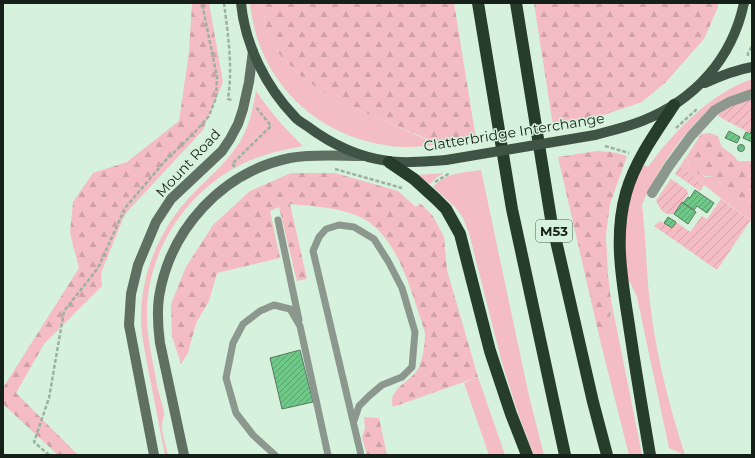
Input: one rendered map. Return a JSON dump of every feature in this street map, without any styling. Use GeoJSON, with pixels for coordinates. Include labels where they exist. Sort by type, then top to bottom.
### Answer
{"type":"FeatureCollection","features":[{"type":"Feature","properties":{"kind":"highway","name":"M53"},"geometry":{"type":"LineString","coordinates":[[478,3],[512,208],[565,455]]}},
{"type":"Feature","properties":{"kind":"highway","name":"M53"},"geometry":{"type":"LineString","coordinates":[[516,3],[551,219],[593,402],[607,455]]}},
{"type":"Feature","properties":{"kind":"highway"},"geometry":{"type":"LineString","coordinates":[[650,455],[621,275],[620,232],[626,192],[633,173],[658,129],[674,105]]}},
{"type":"Feature","properties":{"kind":"highway"},"geometry":{"type":"LineString","coordinates":[[389,162],[414,179],[446,209],[460,234],[490,351],[511,414],[527,455]]}},
{"type":"Feature","properties":{"kind":"main road","name":"Clatterbridge Interchange"},"geometry":{"type":"LineString","coordinates":[[241,3],[242,20],[253,51],[272,90],[296,118],[319,135],[341,147],[362,156],[389,162],[446,160],[595,136],[642,121],[674,105],[687,96],[699,86],[716,67],[729,46],[741,17],[744,3]]}},
{"type":"Feature","properties":{"kind":"main road","name":"Mount Road"},"geometry":{"type":"LineString","coordinates":[[154,455],[129,325],[131,294],[138,265],[156,222],[171,199],[222,151],[238,124],[251,71],[253,51]]}},
{"type":"Feature","properties":{"kind":"main road"},"geometry":{"type":"LineString","coordinates":[[699,86],[720,76],[752,67]]}},
{"type":"Feature","properties":{"kind":"main road"},"geometry":{"type":"LineString","coordinates":[[184,455],[160,343],[158,324],[161,291],[168,265],[176,246],[195,216],[218,192],[241,176],[263,166],[291,158],[362,156]]}},
{"type":"Feature","properties":{"kind":"street"},"geometry":{"type":"LineString","coordinates":[[652,193],[669,166],[691,136],[715,110],[729,102],[752,94]]}},
{"type":"Feature","properties":{"kind":"lane"},"geometry":{"type":"LineString","coordinates":[[278,220],[328,455]]}},
{"type":"Feature","properties":{"kind":"lane"},"geometry":{"type":"LineString","coordinates":[[354,421],[359,406],[368,396],[382,385],[402,377],[412,367],[415,332],[402,288],[388,261],[374,239],[354,228],[339,225],[326,230],[319,237],[313,251],[361,455]]}},
{"type":"Feature","properties":{"kind":"lane"},"geometry":{"type":"LineString","coordinates":[[275,455],[253,435],[236,413],[226,378],[233,344],[236,337],[243,324],[260,311],[274,305],[290,309],[300,326]]}},
{"type":"Feature","properties":{"kind":"path"},"geometry":{"type":"LineString","coordinates":[[49,455],[34,442],[49,398],[64,311],[98,268],[125,208],[165,160],[195,132],[209,116],[216,98],[217,77],[202,3]]}},
{"type":"Feature","properties":{"kind":"path"},"geometry":{"type":"LineString","coordinates":[[224,3],[230,55],[231,80],[228,99],[256,106],[271,126],[232,164],[241,176]]}},
{"type":"Feature","properties":{"kind":"path"},"geometry":{"type":"LineString","coordinates":[[328,169],[336,169],[374,179],[402,188],[407,192]]}},
{"type":"Feature","properties":{"kind":"path"},"geometry":{"type":"LineString","coordinates":[[427,190],[437,180],[450,173]]}},
{"type":"Feature","properties":{"kind":"green space"},"geometry":{"type":"Polygon","coordinates":[[[192,3],[209,3],[223,82],[203,130],[125,214],[101,273],[102,286],[44,344],[16,393],[78,455],[58,455],[3,404],[3,388],[79,268],[70,233],[73,202],[93,173],[127,162],[179,121],[189,52],[192,3]]]}},
{"type":"Feature","properties":{"kind":"green space"},"geometry":{"type":"Polygon","coordinates":[[[250,3],[263,3],[266,29],[279,54],[302,77],[334,100],[429,141],[443,144],[407,147],[385,145],[359,139],[334,129],[312,115],[293,98],[277,78],[264,55],[255,30],[250,3]]]}},
{"type":"Feature","properties":{"kind":"green space"},"geometry":{"type":"Polygon","coordinates":[[[263,3],[454,3],[476,139],[443,144],[436,143],[334,100],[302,77],[279,54],[266,29],[263,3]]]}},
{"type":"Feature","properties":{"kind":"green space"},"geometry":{"type":"Polygon","coordinates":[[[534,3],[718,3],[718,7],[704,39],[666,82],[642,102],[592,119],[553,126],[534,3]]]}},
{"type":"Feature","properties":{"kind":"green space"},"geometry":{"type":"Polygon","coordinates":[[[752,79],[752,90],[723,99],[693,126],[673,150],[648,191],[642,205],[649,291],[659,361],[668,399],[685,455],[669,448],[637,297],[631,284],[625,276],[626,217],[633,186],[644,165],[648,167],[669,140],[694,115],[722,94],[737,85],[752,79]]]}},
{"type":"Feature","properties":{"kind":"green space"},"geometry":{"type":"Polygon","coordinates":[[[256,91],[278,120],[303,146],[255,158],[220,177],[201,193],[185,210],[171,230],[160,251],[152,274],[148,297],[147,321],[151,356],[164,413],[162,429],[168,455],[165,455],[142,333],[141,312],[145,281],[154,252],[168,225],[187,200],[226,161],[239,144],[252,113],[256,91]]]}},
{"type":"Feature","properties":{"kind":"green space"},"geometry":{"type":"Polygon","coordinates":[[[752,98],[752,129],[750,133],[716,114],[726,106],[752,98]]]}},
{"type":"Feature","properties":{"kind":"green space"},"geometry":{"type":"Polygon","coordinates":[[[709,133],[717,136],[721,146],[738,161],[750,161],[752,163],[752,222],[750,221],[737,197],[730,194],[720,184],[716,177],[701,175],[691,167],[687,156],[701,134],[709,133]]]}},
{"type":"Feature","properties":{"kind":"green space"},"geometry":{"type":"Polygon","coordinates":[[[597,151],[612,152],[627,156],[610,204],[606,235],[611,300],[610,328],[601,344],[558,157],[597,151]]]}},
{"type":"Feature","properties":{"kind":"green space"},"geometry":{"type":"Polygon","coordinates":[[[687,156],[689,164],[705,177],[716,177],[720,184],[730,194],[737,197],[750,221],[680,166],[687,156]]]}},
{"type":"Feature","properties":{"kind":"green space"},"geometry":{"type":"Polygon","coordinates":[[[680,166],[704,185],[700,191],[675,174],[680,166]]]}},
{"type":"Feature","properties":{"kind":"green space"},"geometry":{"type":"Polygon","coordinates":[[[481,170],[529,396],[544,455],[534,455],[519,416],[502,363],[469,233],[463,218],[455,207],[433,187],[444,178],[455,174],[481,170]]]}},
{"type":"Feature","properties":{"kind":"green space"},"geometry":{"type":"Polygon","coordinates":[[[291,173],[335,173],[398,191],[416,207],[420,203],[433,216],[444,237],[447,270],[478,377],[393,407],[392,400],[397,390],[416,372],[419,367],[423,355],[425,338],[424,328],[400,262],[387,240],[369,222],[361,217],[331,208],[290,204],[307,279],[297,281],[279,207],[270,211],[280,258],[217,273],[209,301],[196,323],[188,353],[181,364],[172,336],[171,304],[186,267],[213,225],[250,191],[291,173]]]}},
{"type":"Feature","properties":{"kind":"green space"},"geometry":{"type":"Polygon","coordinates":[[[444,173],[430,184],[418,175],[444,173]]]}},
{"type":"Feature","properties":{"kind":"green space"},"geometry":{"type":"Polygon","coordinates":[[[671,179],[687,190],[688,194],[674,214],[667,214],[662,211],[656,200],[671,179]]]}},
{"type":"Feature","properties":{"kind":"green space"},"geometry":{"type":"Polygon","coordinates":[[[721,199],[750,221],[717,270],[654,226],[660,221],[672,228],[676,222],[690,232],[702,216],[707,219],[721,199]]]}},
{"type":"Feature","properties":{"kind":"green space"},"geometry":{"type":"Polygon","coordinates":[[[611,300],[642,455],[629,455],[601,344],[610,328],[611,300]]]}},
{"type":"Feature","properties":{"kind":"green space"},"geometry":{"type":"Polygon","coordinates":[[[478,377],[505,455],[489,455],[464,383],[478,377]]]}},
{"type":"Feature","properties":{"kind":"green space"},"geometry":{"type":"Polygon","coordinates":[[[364,417],[379,418],[387,455],[367,455],[362,437],[365,428],[364,417]]]}},
{"type":"Feature","properties":{"kind":"building"},"geometry":{"type":"Polygon","coordinates":[[[752,129],[752,142],[743,138],[746,132],[750,134],[752,129]]]}},
{"type":"Feature","properties":{"kind":"building"},"geometry":{"type":"Polygon","coordinates":[[[729,131],[740,137],[737,143],[725,138],[729,131]]]}},
{"type":"Feature","properties":{"kind":"building"},"geometry":{"type":"Polygon","coordinates":[[[741,145],[744,148],[741,151],[738,148],[741,145]]]}},
{"type":"Feature","properties":{"kind":"building"},"geometry":{"type":"Polygon","coordinates":[[[695,190],[714,203],[707,213],[697,206],[694,210],[683,203],[688,197],[690,198],[695,190]]]}},
{"type":"Feature","properties":{"kind":"building"},"geometry":{"type":"Polygon","coordinates":[[[682,202],[696,212],[688,224],[674,214],[682,202]]]}},
{"type":"Feature","properties":{"kind":"building"},"geometry":{"type":"Polygon","coordinates":[[[668,217],[676,222],[672,228],[664,223],[668,217]]]}},
{"type":"Feature","properties":{"kind":"building"},"geometry":{"type":"Polygon","coordinates":[[[300,350],[313,402],[282,409],[270,358],[300,350]]]}}]}
